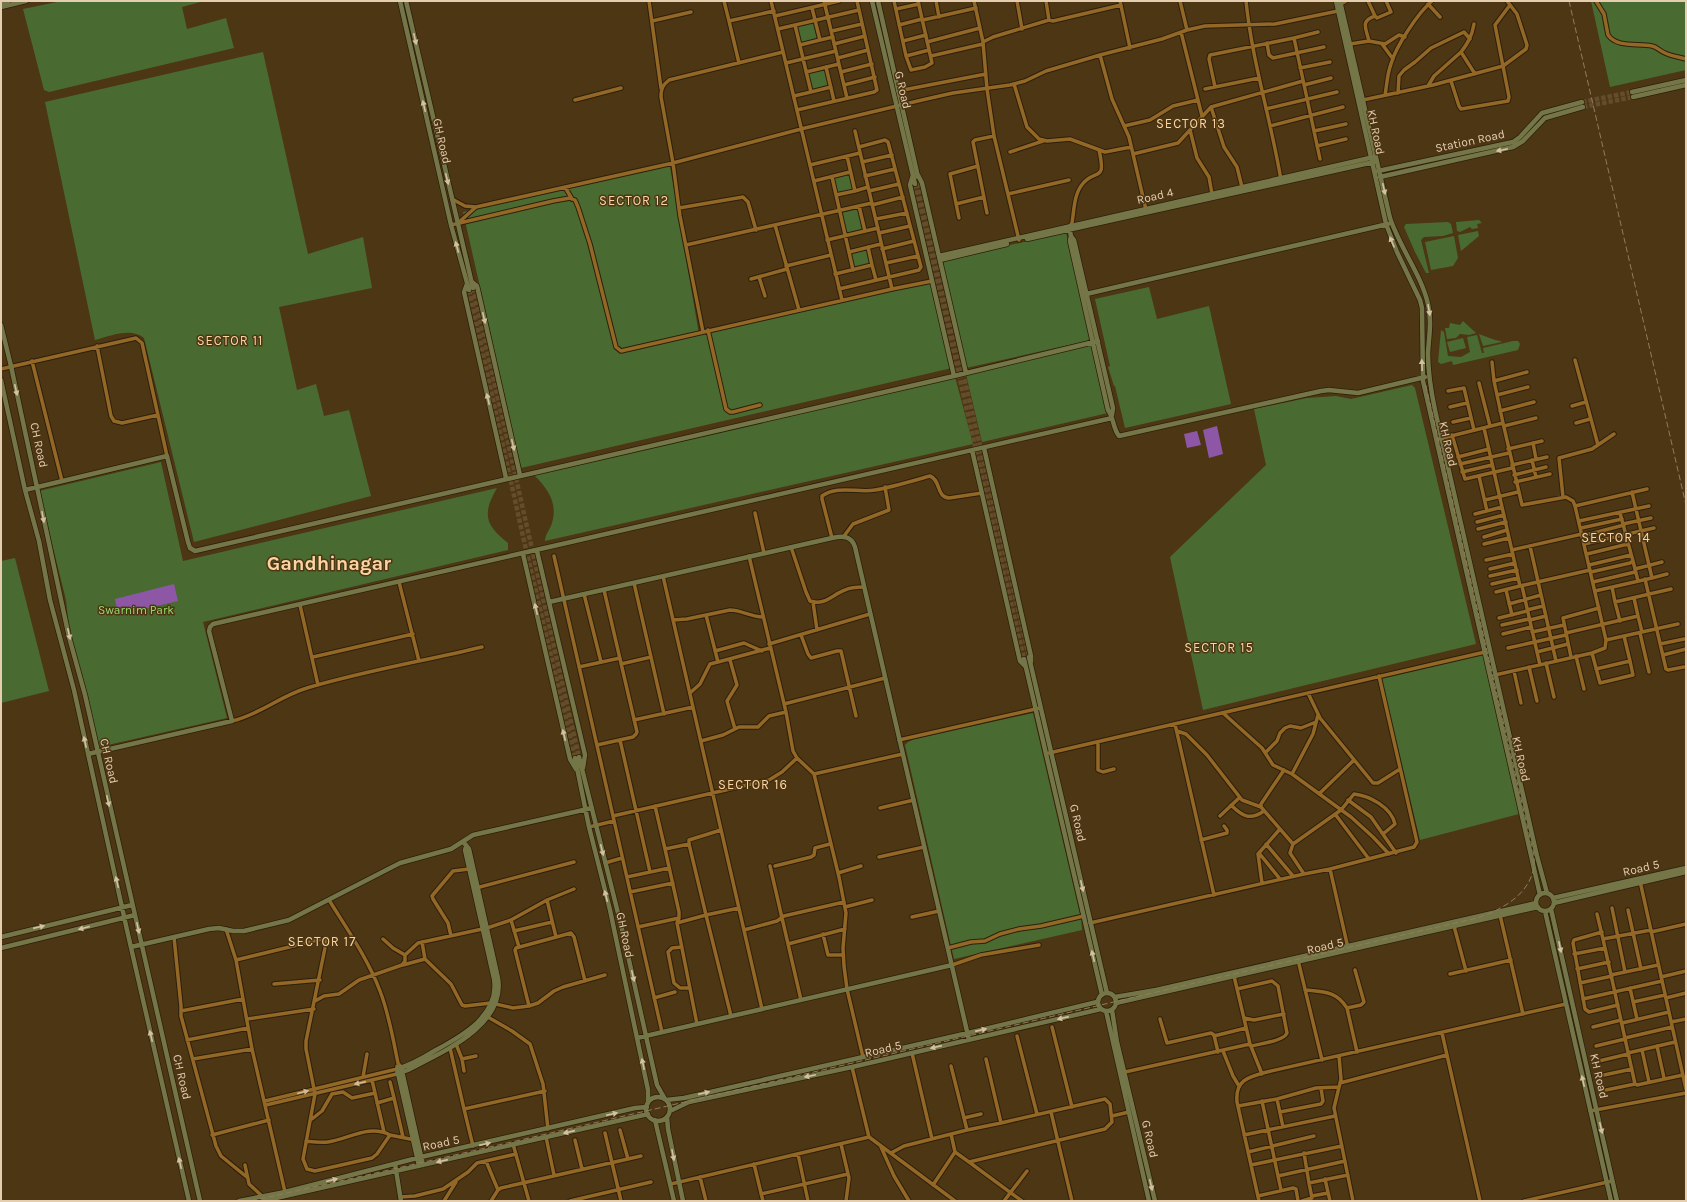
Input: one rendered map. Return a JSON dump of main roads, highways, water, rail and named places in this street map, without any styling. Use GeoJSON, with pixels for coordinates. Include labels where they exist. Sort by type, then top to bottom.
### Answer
{"type":"FeatureCollection","features":[{"type":"Feature","properties":{"kind":"tunnel"},"geometry":{"type":"LineString","coordinates":[[1582,102],[1632,92]]}},
{"type":"Feature","properties":{"kind":"tunnel"},"geometry":{"type":"LineString","coordinates":[[1583,107],[1633,97]]}},
{"type":"Feature","properties":{"kind":"tunnel"},"geometry":{"type":"LineString","coordinates":[[919,183],[1029,657]]}},
{"type":"Feature","properties":{"kind":"tunnel"},"geometry":{"type":"LineString","coordinates":[[915,184],[1024,659]]}},
{"type":"Feature","properties":{"kind":"tunnel"},"geometry":{"type":"LineString","coordinates":[[473,288],[579,757]]}},
{"type":"Feature","properties":{"kind":"tunnel"},"geometry":{"type":"LineString","coordinates":[[469,290],[522,532],[575,758]]}},
{"type":"Feature","properties":{"kind":"railway"},"geometry":{"type":"LineString","coordinates":[[1569,1],[1686,505]]}},
{"type":"Feature","properties":{"kind":"railway"},"geometry":{"type":"LineString","coordinates":[[251,1201],[557,1132],[1473,919],[1495,911],[1506,905],[1516,898],[1530,879],[1534,868],[1534,855],[1425,382]]}},
{"type":"Feature","properties":{"kind":"district","name":"SECTOR 13"},"geometry":{"type":"Point","coordinates":[1191,123]}},
{"type":"Feature","properties":{"kind":"district","name":"SECTOR 12"},"geometry":{"type":"Point","coordinates":[634,200]}},
{"type":"Feature","properties":{"kind":"district","name":"SECTOR 11"},"geometry":{"type":"Point","coordinates":[230,340]}},
{"type":"Feature","properties":{"kind":"district","name":"SECTOR 14"},"geometry":{"type":"Point","coordinates":[1616,537]}},
{"type":"Feature","properties":{"kind":"district","name":"Gandhinagar"},"geometry":{"type":"Point","coordinates":[329,563]}},
{"type":"Feature","properties":{"kind":"district","name":"SECTOR 15"},"geometry":{"type":"Point","coordinates":[1219,647]}},
{"type":"Feature","properties":{"kind":"district","name":"SECTOR 16"},"geometry":{"type":"Point","coordinates":[753,784]}},
{"type":"Feature","properties":{"kind":"district","name":"SECTOR 17"},"geometry":{"type":"Point","coordinates":[322,941]}},
{"type":"Feature","properties":{"kind":"park label","name":"Swarnim Park"},"geometry":{"type":"Point","coordinates":[136,610]}}]}
